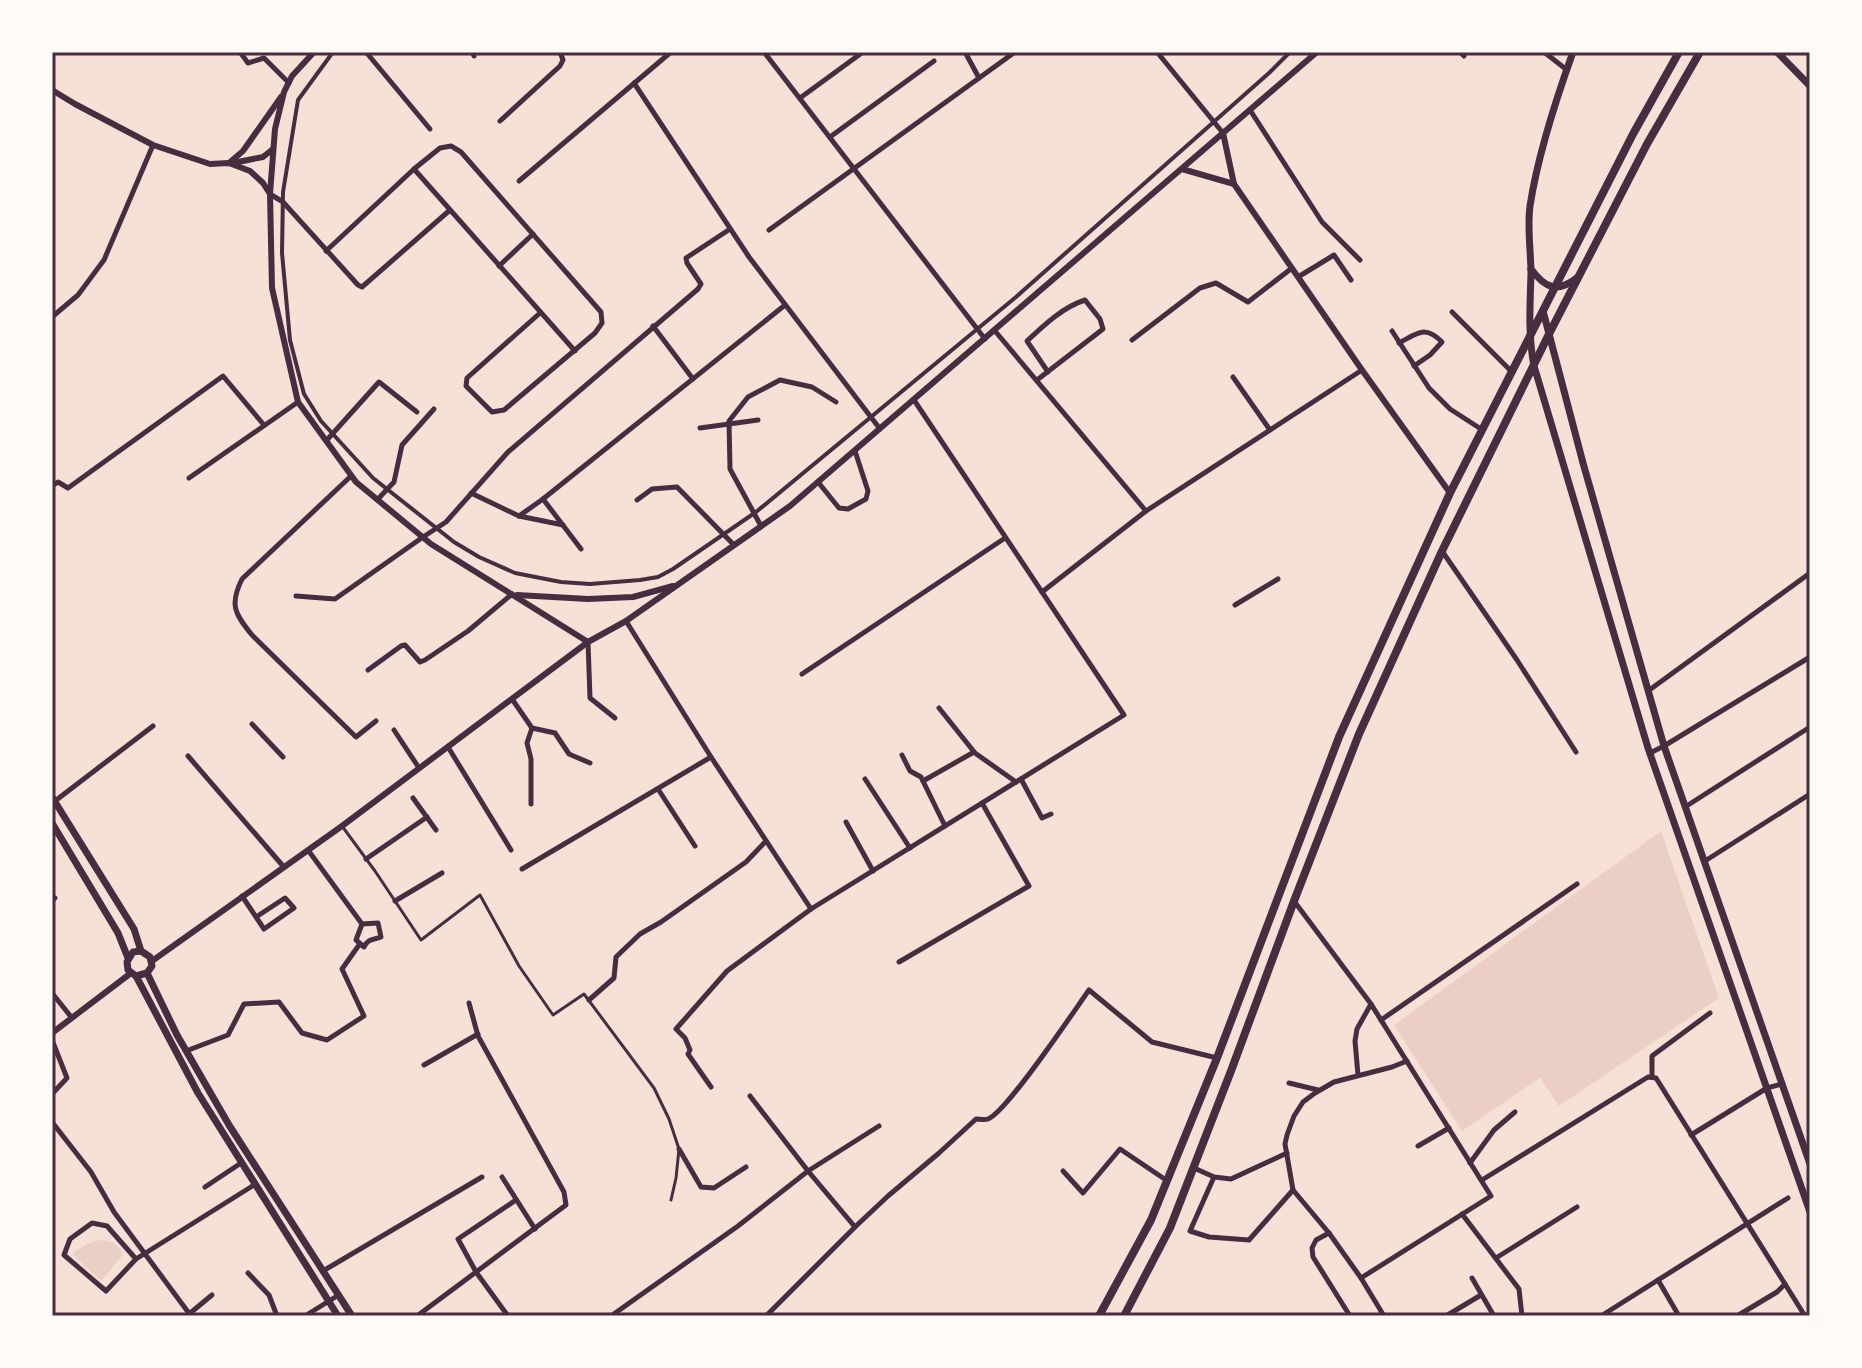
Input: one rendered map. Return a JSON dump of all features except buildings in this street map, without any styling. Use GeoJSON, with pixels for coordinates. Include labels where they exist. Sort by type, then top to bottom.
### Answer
{"type":"FeatureCollection","features":[{"type":"Feature","properties":{"kind":"main road"},"geometry":{"type":"LineString","coordinates":[[1573,52],[1540,158],[1530,209],[1529,339],[1534,366],[1650,753],[1810,1212]]}},
{"type":"Feature","properties":{"kind":"main road"},"geometry":{"type":"LineString","coordinates":[[1099,1316],[1151,1220],[1217,1058],[1339,737],[1450,493],[1633,134],[1679,52]]}},
{"type":"Feature","properties":{"kind":"main road"},"geometry":{"type":"LineString","coordinates":[[1124,1316],[1170,1228],[1359,734],[1442,551],[1647,144],[1700,52]]}},
{"type":"Feature","properties":{"kind":"main road"},"geometry":{"type":"LineString","coordinates":[[1777,52],[1810,86]]}},
{"type":"Feature","properties":{"kind":"main road"},"geometry":{"type":"LineString","coordinates":[[1531,269],[1541,283],[1550,287],[1570,284],[1580,276]]}},
{"type":"Feature","properties":{"kind":"main road"},"geometry":{"type":"LineString","coordinates":[[1543,311],[1664,746],[1810,1164]]}},
{"type":"Feature","properties":{"kind":"main road"},"geometry":{"type":"LineString","coordinates":[[53,799],[134,929],[141,951]]}},
{"type":"Feature","properties":{"kind":"main road"},"geometry":{"type":"LineString","coordinates":[[52,823],[118,933],[128,958],[127,966],[198,1093],[338,1316]]}},
{"type":"Feature","properties":{"kind":"main road"},"geometry":{"type":"LineString","coordinates":[[1700,898],[1715,892]]}},
{"type":"Feature","properties":{"kind":"main road"},"geometry":{"type":"LineString","coordinates":[[128,958],[133,952],[148,954],[152,966],[147,973]]}},
{"type":"Feature","properties":{"kind":"main road"},"geometry":{"type":"LineString","coordinates":[[134,974],[147,973]]}},
{"type":"Feature","properties":{"kind":"main road"},"geometry":{"type":"LineString","coordinates":[[147,973],[186,1051],[229,1125],[352,1316]]}},
{"type":"Feature","properties":{"kind":"street"},"geometry":{"type":"LineString","coordinates":[[240,52],[248,63],[264,58],[289,83]]}},
{"type":"Feature","properties":{"kind":"street"},"geometry":{"type":"LineString","coordinates":[[229,163],[243,151],[292,76],[314,52]]}},
{"type":"Feature","properties":{"kind":"street"},"geometry":{"type":"LineString","coordinates":[[333,52],[298,100],[283,202],[283,266],[290,340],[304,394],[310,406],[373,478],[436,528],[479,557],[515,573],[590,584],[658,577],[754,513],[977,329],[1290,52]]}},
{"type":"Feature","properties":{"kind":"street"},"geometry":{"type":"LineString","coordinates":[[366,52],[430,129]]}},
{"type":"Feature","properties":{"kind":"street"},"geometry":{"type":"LineString","coordinates":[[500,121],[560,66],[563,60],[560,52]]}},
{"type":"Feature","properties":{"kind":"street"},"geometry":{"type":"LineString","coordinates":[[519,181],[671,52]]}},
{"type":"Feature","properties":{"kind":"street"},"geometry":{"type":"LineString","coordinates":[[764,52],[985,339]]}},
{"type":"Feature","properties":{"kind":"street"},"geometry":{"type":"LineString","coordinates":[[800,98],[863,52]]}},
{"type":"Feature","properties":{"kind":"street"},"geometry":{"type":"LineString","coordinates":[[965,52],[979,78]]}},
{"type":"Feature","properties":{"kind":"street"},"geometry":{"type":"LineString","coordinates":[[769,230],[1015,52]]}},
{"type":"Feature","properties":{"kind":"street"},"geometry":{"type":"LineString","coordinates":[[1157,52],[1223,133],[1234,184],[1450,493]]}},
{"type":"Feature","properties":{"kind":"street"},"geometry":{"type":"LineString","coordinates":[[152,961],[342,826],[588,642],[626,621],[790,506],[1317,52]]}},
{"type":"Feature","properties":{"kind":"street"},"geometry":{"type":"LineString","coordinates":[[1544,52],[1567,70]]}},
{"type":"Feature","properties":{"kind":"street"},"geometry":{"type":"LineString","coordinates":[[830,137],[934,61]]}},
{"type":"Feature","properties":{"kind":"street"},"geometry":{"type":"LineString","coordinates":[[634,83],[749,257],[880,429]]}},
{"type":"Feature","properties":{"kind":"street"},"geometry":{"type":"LineString","coordinates":[[52,90],[153,145],[210,164],[263,157],[273,149]]}},
{"type":"Feature","properties":{"kind":"street"},"geometry":{"type":"LineString","coordinates":[[284,92],[275,129],[270,194],[272,288],[298,402],[351,476],[377,500],[423,537],[588,642]]}},
{"type":"Feature","properties":{"kind":"street"},"geometry":{"type":"LineString","coordinates":[[1250,110],[1322,222],[1360,260]]}},
{"type":"Feature","properties":{"kind":"street"},"geometry":{"type":"LineString","coordinates":[[52,317],[78,295],[104,260],[153,145]]}},
{"type":"Feature","properties":{"kind":"street"},"geometry":{"type":"LineString","coordinates":[[326,251],[414,169],[440,148],[451,146],[461,152],[601,312],[602,323],[595,333],[504,410],[492,412],[466,386],[467,378],[540,313]]}},
{"type":"Feature","properties":{"kind":"street"},"geometry":{"type":"LineString","coordinates":[[229,163],[257,176],[270,194],[283,202],[362,287],[450,210]]}},
{"type":"Feature","properties":{"kind":"street"},"geometry":{"type":"LineString","coordinates":[[414,169],[575,351]]}},
{"type":"Feature","properties":{"kind":"street"},"geometry":{"type":"LineString","coordinates":[[1182,169],[1234,184]]}},
{"type":"Feature","properties":{"kind":"street"},"geometry":{"type":"LineString","coordinates":[[296,596],[335,599],[446,522],[508,452],[698,289],[701,284],[686,258],[730,229]]}},
{"type":"Feature","properties":{"kind":"street"},"geometry":{"type":"LineString","coordinates":[[499,266],[533,234]]}},
{"type":"Feature","properties":{"kind":"street"},"geometry":{"type":"LineString","coordinates":[[1298,277],[1334,255],[1351,280]]}},
{"type":"Feature","properties":{"kind":"street"},"geometry":{"type":"LineString","coordinates":[[1132,340],[1200,288],[1216,283],[1248,302],[1292,268]]}},
{"type":"Feature","properties":{"kind":"street"},"geometry":{"type":"LineString","coordinates":[[1037,380],[1048,372],[1103,329],[1100,319],[1085,300],[1047,323],[1027,341],[1048,372]]}},
{"type":"Feature","properties":{"kind":"street"},"geometry":{"type":"LineString","coordinates":[[519,516],[785,305]]}},
{"type":"Feature","properties":{"kind":"street"},"geometry":{"type":"LineString","coordinates":[[1452,312],[1512,372]]}},
{"type":"Feature","properties":{"kind":"street"},"geometry":{"type":"LineString","coordinates":[[653,326],[693,379]]}},
{"type":"Feature","properties":{"kind":"street"},"geometry":{"type":"LineString","coordinates":[[995,331],[1146,511]]}},
{"type":"Feature","properties":{"kind":"street"},"geometry":{"type":"LineString","coordinates":[[1392,331],[1429,388],[1450,409],[1482,430]]}},
{"type":"Feature","properties":{"kind":"street"},"geometry":{"type":"LineString","coordinates":[[1399,343],[1427,331],[1442,342],[1414,366]]}},
{"type":"Feature","properties":{"kind":"street"},"geometry":{"type":"LineString","coordinates":[[1042,592],[1146,511],[1362,370]]}},
{"type":"Feature","properties":{"kind":"street"},"geometry":{"type":"LineString","coordinates":[[52,486],[58,482],[68,488],[223,376],[264,425]]}},
{"type":"Feature","properties":{"kind":"street"},"geometry":{"type":"LineString","coordinates":[[1233,377],[1270,430]]}},
{"type":"Feature","properties":{"kind":"street"},"geometry":{"type":"LineString","coordinates":[[761,526],[730,469],[729,421],[748,397],[780,380],[812,387],[836,402]]}},
{"type":"Feature","properties":{"kind":"street"},"geometry":{"type":"LineString","coordinates":[[326,441],[379,382],[417,412]]}},
{"type":"Feature","properties":{"kind":"street"},"geometry":{"type":"LineString","coordinates":[[711,1087],[688,1054],[690,1050],[685,1038],[676,1029],[727,971],[811,909],[1124,715],[914,400]]}},
{"type":"Feature","properties":{"kind":"street"},"geometry":{"type":"LineString","coordinates":[[189,478],[298,402]]}},
{"type":"Feature","properties":{"kind":"street"},"geometry":{"type":"LineString","coordinates":[[377,500],[394,482],[402,445],[434,409]]}},
{"type":"Feature","properties":{"kind":"street"},"geometry":{"type":"LineString","coordinates":[[700,428],[758,420]]}},
{"type":"Feature","properties":{"kind":"street"},"geometry":{"type":"LineString","coordinates":[[818,482],[839,508],[848,509],[866,499],[868,491],[855,451]]}},
{"type":"Feature","properties":{"kind":"street"},"geometry":{"type":"LineString","coordinates":[[351,476],[242,579],[234,605],[238,617],[252,635],[356,737],[376,721]]}},
{"type":"Feature","properties":{"kind":"street"},"geometry":{"type":"LineString","coordinates":[[637,500],[652,489],[677,487],[734,545]]}},
{"type":"Feature","properties":{"kind":"street"},"geometry":{"type":"LineString","coordinates":[[471,493],[519,516],[563,525]]}},
{"type":"Feature","properties":{"kind":"street"},"geometry":{"type":"LineString","coordinates":[[543,499],[581,549]]}},
{"type":"Feature","properties":{"kind":"street"},"geometry":{"type":"LineString","coordinates":[[802,674],[1005,538]]}},
{"type":"Feature","properties":{"kind":"street"},"geometry":{"type":"LineString","coordinates":[[1442,551],[1576,752]]}},
{"type":"Feature","properties":{"kind":"street"},"geometry":{"type":"LineString","coordinates":[[1648,691],[1810,573]]}},
{"type":"Feature","properties":{"kind":"street"},"geometry":{"type":"LineString","coordinates":[[1235,605],[1278,579]]}},
{"type":"Feature","properties":{"kind":"street"},"geometry":{"type":"LineString","coordinates":[[368,670],[405,645],[420,662],[425,660],[513,595],[588,599],[633,597],[676,585]]}},
{"type":"Feature","properties":{"kind":"street"},"geometry":{"type":"LineString","coordinates":[[626,621],[811,909]]}},
{"type":"Feature","properties":{"kind":"street"},"geometry":{"type":"LineString","coordinates":[[588,642],[590,698],[615,718]]}},
{"type":"Feature","properties":{"kind":"street"},"geometry":{"type":"LineString","coordinates":[[1650,753],[1810,657]]}},
{"type":"Feature","properties":{"kind":"street"},"geometry":{"type":"LineString","coordinates":[[512,699],[532,728],[555,733],[569,754],[590,763]]}},
{"type":"Feature","properties":{"kind":"street"},"geometry":{"type":"LineString","coordinates":[[939,708],[974,752],[1018,780],[1042,818],[1051,814]]}},
{"type":"Feature","properties":{"kind":"street"},"geometry":{"type":"LineString","coordinates":[[252,724],[283,757]]}},
{"type":"Feature","properties":{"kind":"street"},"geometry":{"type":"LineString","coordinates":[[53,799],[153,726]]}},
{"type":"Feature","properties":{"kind":"street"},"geometry":{"type":"LineString","coordinates":[[1685,807],[1810,727]]}},
{"type":"Feature","properties":{"kind":"street"},"geometry":{"type":"LineString","coordinates":[[531,804],[531,759],[527,743],[532,728]]}},
{"type":"Feature","properties":{"kind":"street"},"geometry":{"type":"LineString","coordinates":[[394,730],[419,768]]}},
{"type":"Feature","properties":{"kind":"street"},"geometry":{"type":"LineString","coordinates":[[448,747],[511,850]]}},
{"type":"Feature","properties":{"kind":"street"},"geometry":{"type":"LineString","coordinates":[[923,781],[974,752]]}},
{"type":"Feature","properties":{"kind":"street"},"geometry":{"type":"LineString","coordinates":[[902,755],[910,771],[921,777],[945,826]]}},
{"type":"Feature","properties":{"kind":"street"},"geometry":{"type":"LineString","coordinates":[[188,756],[283,866]]}},
{"type":"Feature","properties":{"kind":"street"},"geometry":{"type":"LineString","coordinates":[[522,869],[711,757]]}},
{"type":"Feature","properties":{"kind":"street"},"geometry":{"type":"LineString","coordinates":[[865,779],[910,848]]}},
{"type":"Feature","properties":{"kind":"street"},"geometry":{"type":"LineString","coordinates":[[658,789],[695,846]]}},
{"type":"Feature","properties":{"kind":"street"},"geometry":{"type":"LineString","coordinates":[[1704,862],[1810,794]]}},
{"type":"Feature","properties":{"kind":"street"},"geometry":{"type":"LineString","coordinates":[[413,798],[436,830]]}},
{"type":"Feature","properties":{"kind":"street"},"geometry":{"type":"LineString","coordinates":[[899,962],[1029,886],[982,803]]}},
{"type":"Feature","properties":{"kind":"street"},"geometry":{"type":"LineString","coordinates":[[366,859],[427,817]]}},
{"type":"Feature","properties":{"kind":"street"},"geometry":{"type":"LineString","coordinates":[[846,822],[873,871]]}},
{"type":"Feature","properties":{"kind":"street"},"geometry":{"type":"LineString","coordinates":[[589,1000],[614,978],[616,957],[640,934],[746,862],[766,841]]}},
{"type":"Feature","properties":{"kind":"street"},"geometry":{"type":"LineString","coordinates":[[307,849],[362,924]]}},
{"type":"Feature","properties":{"kind":"street"},"geometry":{"type":"LineString","coordinates":[[395,901],[442,873]]}},
{"type":"Feature","properties":{"kind":"street"},"geometry":{"type":"LineString","coordinates":[[1381,1020],[1577,884]]}},
{"type":"Feature","properties":{"kind":"street"},"geometry":{"type":"LineString","coordinates":[[242,896],[256,917],[264,929],[294,908],[285,898],[256,917]]}},
{"type":"Feature","properties":{"kind":"street"},"geometry":{"type":"LineString","coordinates":[[1294,901],[1371,1004],[1491,1196],[1361,1278]]}},
{"type":"Feature","properties":{"kind":"street"},"geometry":{"type":"LineString","coordinates":[[378,923],[381,937],[374,937],[364,947],[356,940],[362,924],[378,923]]}},
{"type":"Feature","properties":{"kind":"street"},"geometry":{"type":"LineString","coordinates":[[186,1051],[228,1035],[244,1004],[279,1002],[302,1033],[327,1040],[364,1016],[342,969],[359,945]]}},
{"type":"Feature","properties":{"kind":"street"},"geometry":{"type":"LineString","coordinates":[[52,1033],[134,974]]}},
{"type":"Feature","properties":{"kind":"street"},"geometry":{"type":"LineString","coordinates":[[766,1316],[888,1196],[976,1119],[987,1120],[997,1113],[1089,990],[1152,1042],[1217,1058]]}},
{"type":"Feature","properties":{"kind":"street"},"geometry":{"type":"LineString","coordinates":[[52,993],[72,1018]]}},
{"type":"Feature","properties":{"kind":"street"},"geometry":{"type":"LineString","coordinates":[[421,1315],[566,1205],[564,1192],[478,1034],[469,1003]]}},
{"type":"Feature","properties":{"kind":"street"},"geometry":{"type":"LineString","coordinates":[[1358,1075],[1357,1029],[1371,1004]]}},
{"type":"Feature","properties":{"kind":"street"},"geometry":{"type":"LineString","coordinates":[[1652,1077],[1652,1056],[1710,1013]]}},
{"type":"Feature","properties":{"kind":"street"},"geometry":{"type":"LineString","coordinates":[[424,1065],[478,1034]]}},
{"type":"Feature","properties":{"kind":"street"},"geometry":{"type":"LineString","coordinates":[[52,1040],[67,1078],[52,1094]]}},
{"type":"Feature","properties":{"kind":"street"},"geometry":{"type":"LineString","coordinates":[[1384,1316],[1329,1233],[1293,1190],[1287,1135],[1303,1102],[1319,1091],[1334,1082],[1407,1061]]}},
{"type":"Feature","properties":{"kind":"street"},"geometry":{"type":"LineString","coordinates":[[1482,1180],[1648,1077],[1656,1078],[1805,1316]]}},
{"type":"Feature","properties":{"kind":"street"},"geometry":{"type":"LineString","coordinates":[[1289,1083],[1319,1091]]}},
{"type":"Feature","properties":{"kind":"street"},"geometry":{"type":"LineString","coordinates":[[1691,1135],[1767,1088],[1782,1084]]}},
{"type":"Feature","properties":{"kind":"street"},"geometry":{"type":"LineString","coordinates":[[750,1096],[855,1227]]}},
{"type":"Feature","properties":{"kind":"street"},"geometry":{"type":"LineString","coordinates":[[1470,1163],[1494,1130],[1515,1112]]}},
{"type":"Feature","properties":{"kind":"street"},"geometry":{"type":"LineString","coordinates":[[52,1122],[91,1172],[114,1212],[190,1315],[212,1295]]}},
{"type":"Feature","properties":{"kind":"street"},"geometry":{"type":"LineString","coordinates":[[611,1316],[738,1226],[808,1171],[879,1126]]}},
{"type":"Feature","properties":{"kind":"street"},"geometry":{"type":"LineString","coordinates":[[1418,1146],[1449,1128]]}},
{"type":"Feature","properties":{"kind":"street"},"geometry":{"type":"LineString","coordinates":[[679,1149],[701,1187],[714,1188],[746,1167]]}},
{"type":"Feature","properties":{"kind":"street"},"geometry":{"type":"LineString","coordinates":[[1063,1171],[1083,1193],[1120,1149],[1167,1181]]}},
{"type":"Feature","properties":{"kind":"street"},"geometry":{"type":"LineString","coordinates":[[1194,1168],[1214,1177],[1231,1179],[1287,1153]]}},
{"type":"Feature","properties":{"kind":"street"},"geometry":{"type":"LineString","coordinates":[[205,1187],[241,1163]]}},
{"type":"Feature","properties":{"kind":"street"},"geometry":{"type":"LineString","coordinates":[[322,1271],[482,1177]]}},
{"type":"Feature","properties":{"kind":"street"},"geometry":{"type":"LineString","coordinates":[[502,1177],[535,1229]]}},
{"type":"Feature","properties":{"kind":"street"},"geometry":{"type":"LineString","coordinates":[[1214,1177],[1190,1231],[1209,1237],[1249,1240],[1293,1190]]}},
{"type":"Feature","properties":{"kind":"street"},"geometry":{"type":"LineString","coordinates":[[136,1259],[107,1226],[92,1223],[70,1239],[64,1255],[106,1291],[136,1259],[254,1185]]}},
{"type":"Feature","properties":{"kind":"street"},"geometry":{"type":"LineString","coordinates":[[1601,1316],[1788,1198]]}},
{"type":"Feature","properties":{"kind":"street"},"geometry":{"type":"LineString","coordinates":[[508,1316],[476,1272],[458,1239],[516,1200]]}},
{"type":"Feature","properties":{"kind":"street"},"geometry":{"type":"LineString","coordinates":[[1496,1258],[1577,1207]]}},
{"type":"Feature","properties":{"kind":"street"},"geometry":{"type":"LineString","coordinates":[[1462,1214],[1519,1289],[1522,1316]]}},
{"type":"Feature","properties":{"kind":"street"},"geometry":{"type":"LineString","coordinates":[[1329,1233],[1316,1240],[1312,1248],[1313,1257],[1350,1316]]}},
{"type":"Feature","properties":{"kind":"street"},"geometry":{"type":"LineString","coordinates":[[248,1273],[269,1295],[277,1316]]}},
{"type":"Feature","properties":{"kind":"street"},"geometry":{"type":"LineString","coordinates":[[1472,1278],[1494,1316]]}},
{"type":"Feature","properties":{"kind":"street"},"geometry":{"type":"LineString","coordinates":[[1658,1280],[1679,1316]]}},
{"type":"Feature","properties":{"kind":"street"},"geometry":{"type":"LineString","coordinates":[[1737,1316],[1785,1284]]}},
{"type":"Feature","properties":{"kind":"street"},"geometry":{"type":"LineString","coordinates":[[1446,1316],[1481,1295]]}},
{"type":"Feature","properties":{"kind":"street"},"geometry":{"type":"LineString","coordinates":[[305,1316],[337,1296]]}},
{"type":"Feature","properties":{"kind":"lane"},"geometry":{"type":"LineString","coordinates":[[342,826],[421,940],[480,895],[519,966],[553,1015],[584,994],[654,1088],[669,1119],[679,1149],[671,1200]]}},
{"type":"Feature","properties":{"kind":"shaded area"},"geometry":{"type":"Polygon","coordinates":[[[1661,831],[1719,998],[1559,1106],[1540,1078],[1462,1131],[1394,1025],[1661,831]]]}},
{"type":"Feature","properties":{"kind":"shaded area"},"geometry":{"type":"Polygon","coordinates":[[[99,1240],[114,1243],[123,1255],[101,1281],[73,1255],[87,1244],[99,1240]]]}}]}
